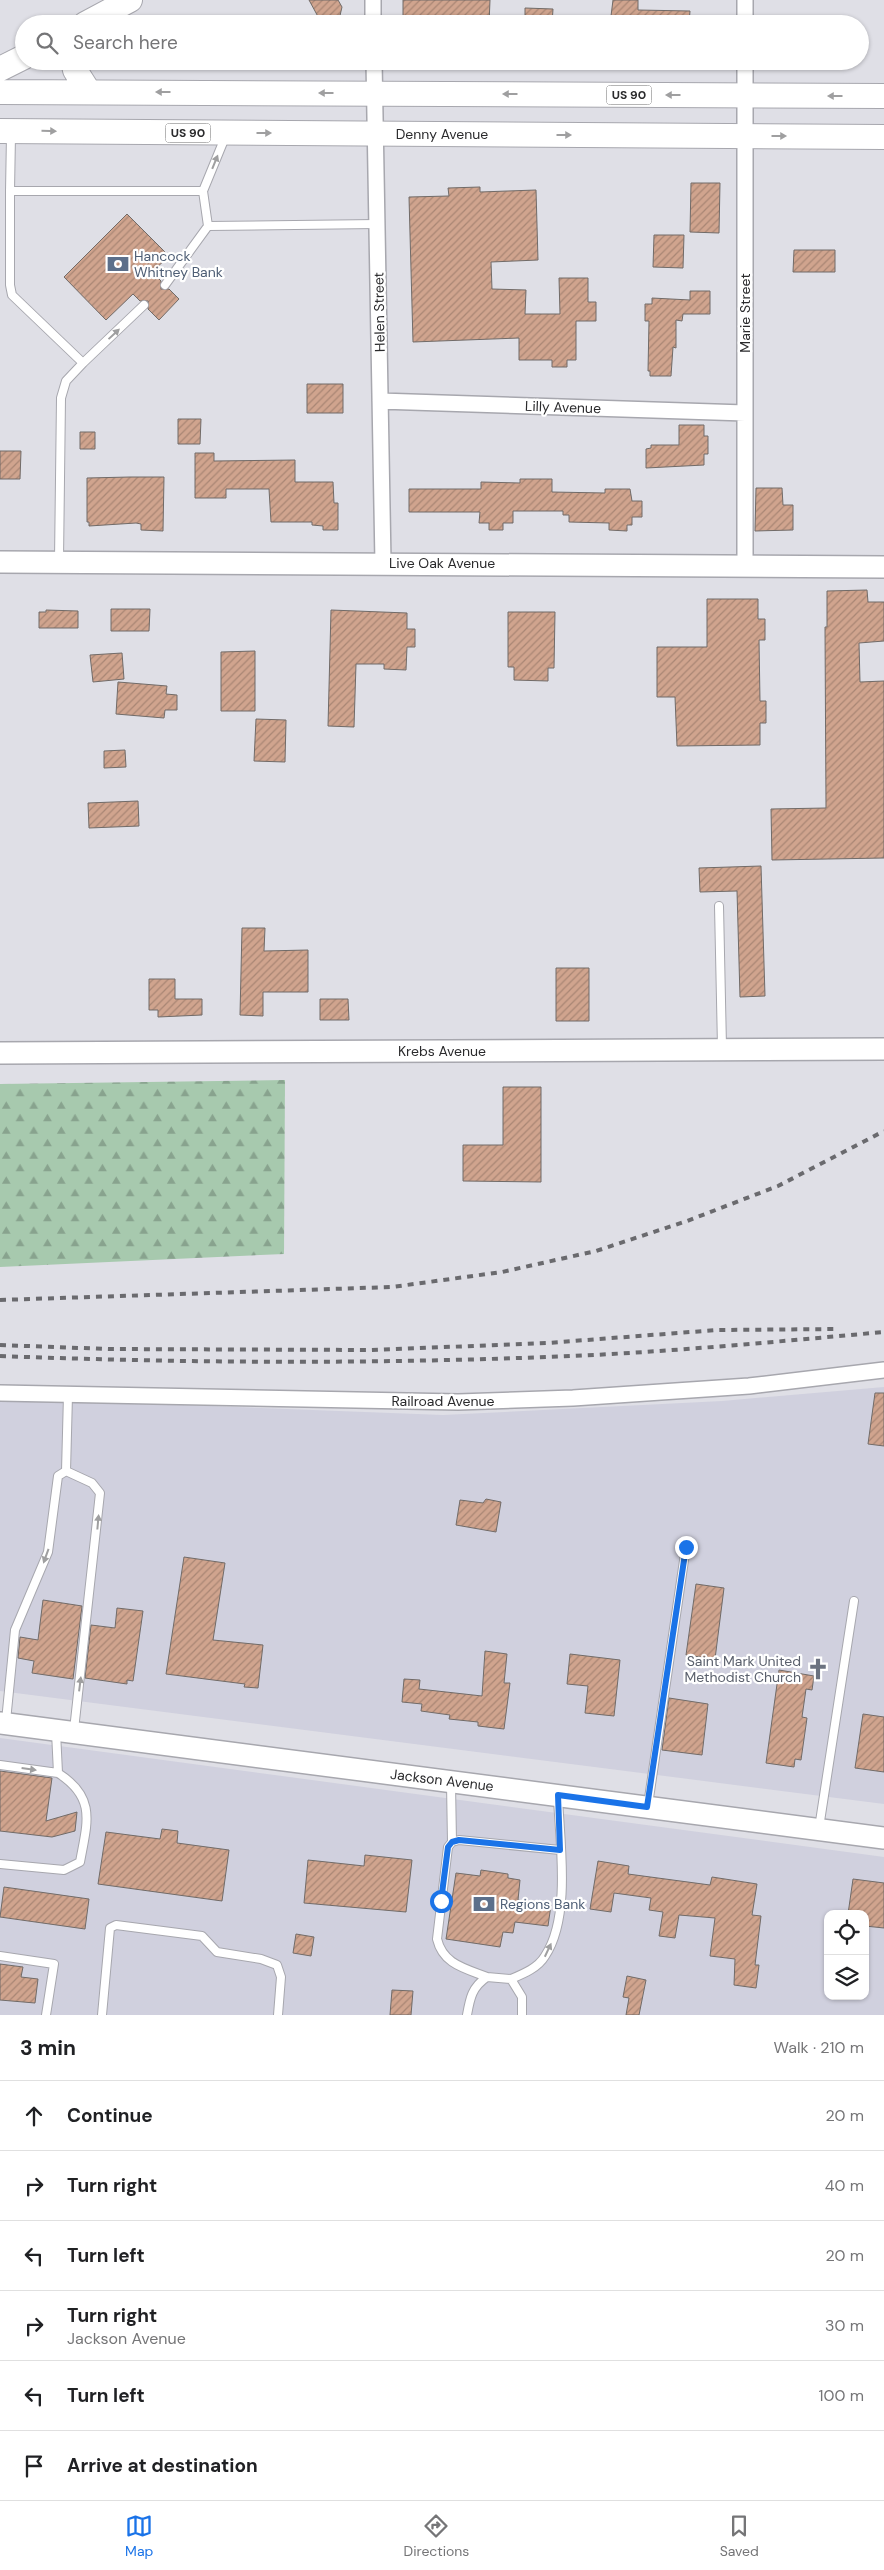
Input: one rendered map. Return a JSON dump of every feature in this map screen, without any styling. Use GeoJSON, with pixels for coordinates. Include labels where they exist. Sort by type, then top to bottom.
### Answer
{"type":"FeatureCollection","features":[{"type":"Feature","properties":{"kind":"main road"},"geometry":{"type":"LineString","coordinates":[[102,15],[130,0]]}},
{"type":"Feature","properties":{"kind":"main road"},"geometry":{"type":"LineString","coordinates":[[0,69],[15,62]]}},
{"type":"Feature","properties":{"kind":"main road"},"geometry":{"type":"LineString","coordinates":[[75,70],[89,92]]}},
{"type":"Feature","properties":{"kind":"main road","name":"US 90"},"geometry":{"type":"LineString","coordinates":[[0,92],[884,96]]}},
{"type":"Feature","properties":{"kind":"main road","name":"Denny Avenue"},"geometry":{"type":"LineString","coordinates":[[5,131],[884,137]]}},
{"type":"Feature","properties":{"kind":"street"},"geometry":{"type":"LineString","coordinates":[[373,0],[373,15]]}},
{"type":"Feature","properties":{"kind":"street"},"geometry":{"type":"LineString","coordinates":[[745,0],[745,15]]}},
{"type":"Feature","properties":{"kind":"street","name":"Helen Street"},"geometry":{"type":"LineString","coordinates":[[374,70],[383,563]]}},
{"type":"Feature","properties":{"kind":"street","name":"Marie Street"},"geometry":{"type":"LineString","coordinates":[[745,70],[745,565]]}},
{"type":"Feature","properties":{"kind":"street","name":"Lilly Avenue"},"geometry":{"type":"LineString","coordinates":[[380,401],[745,413]]}},
{"type":"Feature","properties":{"kind":"street","name":"Live Oak Avenue"},"geometry":{"type":"LineString","coordinates":[[0,562],[884,567]]}},
{"type":"Feature","properties":{"kind":"street","name":"Krebs Avenue"},"geometry":{"type":"LineString","coordinates":[[0,1053],[884,1049]]}},
{"type":"Feature","properties":{"kind":"street","name":"Railroad Avenue"},"geometry":{"type":"LineString","coordinates":[[0,1393],[458,1402],[573,1398],[748,1386],[884,1370]]}},
{"type":"Feature","properties":{"kind":"street","name":"Jackson Avenue"},"geometry":{"type":"LineString","coordinates":[[3,1723],[884,1838]]}},
{"type":"Feature","properties":{"kind":"lane"},"geometry":{"type":"LineString","coordinates":[[5,131],[10,191],[10,285],[12,295],[83,363]]}},
{"type":"Feature","properties":{"kind":"lane"},"geometry":{"type":"LineString","coordinates":[[165,285],[208,226],[203,191],[226,133]]}},
{"type":"Feature","properties":{"kind":"lane"},"geometry":{"type":"LineString","coordinates":[[10,191],[203,191]]}},
{"type":"Feature","properties":{"kind":"lane"},"geometry":{"type":"LineString","coordinates":[[208,226],[377,224]]}},
{"type":"Feature","properties":{"kind":"lane"},"geometry":{"type":"LineString","coordinates":[[59,562],[61,398],[66,381],[144,305]]}},
{"type":"Feature","properties":{"kind":"lane"},"geometry":{"type":"LineString","coordinates":[[719,906],[722,1050]]}},
{"type":"Feature","properties":{"kind":"lane"},"geometry":{"type":"LineString","coordinates":[[66,1471],[68,1395]]}},
{"type":"Feature","properties":{"kind":"lane"},"geometry":{"type":"LineString","coordinates":[[3,1723],[15,1630],[48,1552],[58,1476],[66,1471]]}},
{"type":"Feature","properties":{"kind":"lane"},"geometry":{"type":"LineString","coordinates":[[58,1773],[100,1493],[92,1482],[66,1471]]}},
{"type":"Feature","properties":{"kind":"lane"},"geometry":{"type":"LineString","coordinates":[[647,1807],[686,1547]]}},
{"type":"Feature","properties":{"kind":"lane"},"geometry":{"type":"LineString","coordinates":[[819,1830],[854,1601]]}},
{"type":"Feature","properties":{"kind":"lane"},"geometry":{"type":"LineString","coordinates":[[0,1765],[58,1773],[79,1790],[86,1807],[88,1820],[80,1862],[64,1870],[0,1864]]}},
{"type":"Feature","properties":{"kind":"lane"},"geometry":{"type":"LineString","coordinates":[[450,1782],[452,1842],[448,1847],[437,1938],[441,1953],[452,1962],[487,1977],[511,1979],[527,1973],[545,1957],[552,1942],[559,1919],[560,1850],[558,1795]]}},
{"type":"Feature","properties":{"kind":"lane"},"geometry":{"type":"LineString","coordinates":[[452,1842],[468,1841],[560,1850]]}},
{"type":"Feature","properties":{"kind":"lane"},"geometry":{"type":"LineString","coordinates":[[102,2015],[110,1928],[116,1925],[202,1936],[217,1952],[261,1959],[277,1965],[281,1977],[278,2015]]}},
{"type":"Feature","properties":{"kind":"lane"},"geometry":{"type":"LineString","coordinates":[[0,1956],[54,1964],[46,2015]]}},
{"type":"Feature","properties":{"kind":"lane"},"geometry":{"type":"LineString","coordinates":[[467,2015],[470,1996],[476,1984],[487,1977]]}},
{"type":"Feature","properties":{"kind":"lane"},"geometry":{"type":"LineString","coordinates":[[511,1979],[522,1997],[522,2015]]}},
{"type":"Feature","properties":{"kind":"shaded area"},"geometry":{"type":"Polygon","coordinates":[[[884,1387],[884,1804],[0,1691],[0,1398],[443,1415],[722,1401],[884,1387]]]}},
{"type":"Feature","properties":{"kind":"shaded area"},"geometry":{"type":"Polygon","coordinates":[[[0,1738],[884,1857],[884,2015],[0,2015],[0,1738]]]}},
{"type":"Feature","properties":{"kind":"green space"},"geometry":{"type":"Polygon","coordinates":[[[285,1080],[284,1254],[0,1267],[0,1084],[285,1080]]]}},
{"type":"Feature","properties":{"kind":"building"},"geometry":{"type":"Polygon","coordinates":[[[309,0],[338,0],[342,7],[340,15],[317,15],[309,0]]]}},
{"type":"Feature","properties":{"kind":"building"},"geometry":{"type":"Polygon","coordinates":[[[403,0],[490,0],[489,15],[403,15],[403,0]]]}},
{"type":"Feature","properties":{"kind":"building"},"geometry":{"type":"Polygon","coordinates":[[[613,0],[638,0],[638,10],[690,11],[690,15],[611,15],[613,0]]]}},
{"type":"Feature","properties":{"kind":"building"},"geometry":{"type":"Polygon","coordinates":[[[525,8],[553,9],[553,15],[525,15],[525,8]]]}},
{"type":"Feature","properties":{"kind":"building"},"geometry":{"type":"Polygon","coordinates":[[[691,183],[720,183],[719,233],[690,232],[691,183]]]}},
{"type":"Feature","properties":{"kind":"building"},"geometry":{"type":"Polygon","coordinates":[[[480,187],[480,192],[536,190],[538,260],[491,262],[492,289],[526,290],[525,314],[560,314],[559,278],[588,278],[588,302],[596,302],[596,321],[576,321],[576,360],[567,360],[567,367],[552,367],[552,360],[519,360],[519,338],[413,342],[409,197],[449,196],[448,188],[480,187]]]}},
{"type":"Feature","properties":{"kind":"building","name":"Hancock Whitney Bank"},"geometry":{"type":"Polygon","coordinates":[[[127,214],[169,256],[152,272],[161,281],[161,289],[169,289],[179,299],[159,320],[148,309],[148,301],[140,301],[133,294],[106,320],[64,277],[127,214]]]}},
{"type":"Feature","properties":{"kind":"building"},"geometry":{"type":"Polygon","coordinates":[[[654,235],[684,235],[683,268],[653,267],[654,235]]]}},
{"type":"Feature","properties":{"kind":"building"},"geometry":{"type":"Polygon","coordinates":[[[794,250],[835,250],[835,272],[793,272],[794,250]]]}},
{"type":"Feature","properties":{"kind":"building"},"geometry":{"type":"Polygon","coordinates":[[[690,291],[710,291],[710,314],[683,314],[682,321],[676,320],[676,348],[673,347],[671,376],[650,376],[650,371],[648,371],[649,321],[645,321],[645,304],[652,304],[652,298],[690,300],[690,291]]]}},
{"type":"Feature","properties":{"kind":"building"},"geometry":{"type":"Polygon","coordinates":[[[307,384],[343,384],[343,413],[307,413],[307,384]]]}},
{"type":"Feature","properties":{"kind":"building"},"geometry":{"type":"Polygon","coordinates":[[[178,419],[201,419],[200,444],[178,444],[178,419]]]}},
{"type":"Feature","properties":{"kind":"building"},"geometry":{"type":"Polygon","coordinates":[[[679,425],[704,425],[704,436],[708,436],[708,454],[704,454],[704,465],[646,468],[646,449],[651,448],[651,445],[679,445],[679,425]]]}},
{"type":"Feature","properties":{"kind":"building"},"geometry":{"type":"Polygon","coordinates":[[[80,432],[95,432],[95,449],[80,449],[80,432]]]}},
{"type":"Feature","properties":{"kind":"building"},"geometry":{"type":"Polygon","coordinates":[[[0,451],[21,451],[20,479],[0,479],[0,451]]]}},
{"type":"Feature","properties":{"kind":"building"},"geometry":{"type":"Polygon","coordinates":[[[195,453],[214,453],[214,461],[295,460],[295,482],[333,482],[334,503],[338,503],[338,530],[323,530],[323,526],[312,525],[312,522],[271,522],[269,489],[226,489],[226,498],[195,498],[195,453]]]}},
{"type":"Feature","properties":{"kind":"building"},"geometry":{"type":"Polygon","coordinates":[[[164,477],[163,531],[141,530],[141,524],[136,523],[89,526],[89,522],[87,522],[87,478],[164,477]]]}},
{"type":"Feature","properties":{"kind":"building"},"geometry":{"type":"Polygon","coordinates":[[[520,479],[552,479],[552,492],[605,493],[605,489],[630,489],[632,501],[642,501],[642,517],[632,517],[632,525],[627,525],[627,531],[609,530],[609,523],[569,522],[569,515],[563,515],[563,511],[513,511],[513,523],[503,523],[503,530],[489,530],[489,523],[479,523],[480,512],[409,512],[409,489],[481,489],[481,482],[520,483],[520,479]]]}},
{"type":"Feature","properties":{"kind":"building"},"geometry":{"type":"Polygon","coordinates":[[[756,488],[782,488],[783,505],[793,505],[793,530],[755,531],[756,488]]]}},
{"type":"Feature","properties":{"kind":"building"},"geometry":{"type":"Polygon","coordinates":[[[867,590],[868,602],[884,602],[884,641],[859,643],[860,682],[884,681],[884,858],[772,860],[771,809],[826,808],[825,627],[827,627],[827,591],[867,590]]]}},
{"type":"Feature","properties":{"kind":"building"},"geometry":{"type":"Polygon","coordinates":[[[707,599],[758,599],[758,619],[765,619],[765,640],[759,640],[760,701],[766,701],[766,723],[760,723],[760,745],[677,746],[675,697],[657,697],[657,647],[707,647],[707,599]]]}},
{"type":"Feature","properties":{"kind":"building"},"geometry":{"type":"Polygon","coordinates":[[[111,609],[150,609],[149,631],[111,631],[111,609]]]}},
{"type":"Feature","properties":{"kind":"building"},"geometry":{"type":"Polygon","coordinates":[[[46,610],[78,611],[78,628],[39,628],[39,612],[46,612],[46,610]]]}},
{"type":"Feature","properties":{"kind":"building"},"geometry":{"type":"Polygon","coordinates":[[[331,610],[407,613],[407,629],[415,629],[415,647],[407,647],[406,670],[384,669],[384,664],[356,664],[354,727],[328,726],[331,610]]]}},
{"type":"Feature","properties":{"kind":"building"},"geometry":{"type":"Polygon","coordinates":[[[508,612],[555,612],[554,668],[548,668],[548,681],[514,680],[514,667],[508,667],[508,612]]]}},
{"type":"Feature","properties":{"kind":"building"},"geometry":{"type":"Polygon","coordinates":[[[255,651],[255,711],[221,711],[221,652],[255,651]]]}},
{"type":"Feature","properties":{"kind":"building"},"geometry":{"type":"Polygon","coordinates":[[[122,653],[124,679],[93,682],[90,655],[122,653]]]}},
{"type":"Feature","properties":{"kind":"building"},"geometry":{"type":"Polygon","coordinates":[[[118,682],[167,686],[166,694],[177,695],[177,710],[165,710],[164,718],[116,714],[118,682]]]}},
{"type":"Feature","properties":{"kind":"building"},"geometry":{"type":"Polygon","coordinates":[[[256,719],[286,720],[285,762],[254,761],[256,719]]]}},
{"type":"Feature","properties":{"kind":"building"},"geometry":{"type":"Polygon","coordinates":[[[125,750],[126,767],[104,768],[104,751],[125,750]]]}},
{"type":"Feature","properties":{"kind":"building"},"geometry":{"type":"Polygon","coordinates":[[[138,801],[139,826],[89,828],[88,803],[138,801]]]}},
{"type":"Feature","properties":{"kind":"building"},"geometry":{"type":"Polygon","coordinates":[[[761,866],[765,996],[740,997],[737,891],[700,892],[699,868],[761,866]]]}},
{"type":"Feature","properties":{"kind":"building"},"geometry":{"type":"Polygon","coordinates":[[[242,928],[265,928],[264,951],[308,950],[308,992],[263,992],[263,1016],[240,1015],[242,928]]]}},
{"type":"Feature","properties":{"kind":"building"},"geometry":{"type":"Polygon","coordinates":[[[556,968],[589,968],[589,1021],[556,1021],[556,968]]]}},
{"type":"Feature","properties":{"kind":"building"},"geometry":{"type":"Polygon","coordinates":[[[149,979],[175,979],[175,999],[202,999],[202,1015],[158,1017],[158,1010],[149,1010],[149,979]]]}},
{"type":"Feature","properties":{"kind":"building"},"geometry":{"type":"Polygon","coordinates":[[[320,999],[348,999],[349,1020],[320,1020],[320,999]]]}},
{"type":"Feature","properties":{"kind":"building"},"geometry":{"type":"Polygon","coordinates":[[[503,1087],[541,1087],[541,1182],[463,1181],[463,1145],[503,1145],[503,1087]]]}},
{"type":"Feature","properties":{"kind":"building"},"geometry":{"type":"Polygon","coordinates":[[[875,1393],[884,1393],[884,1446],[868,1444],[875,1393]]]}},
{"type":"Feature","properties":{"kind":"building"},"geometry":{"type":"Polygon","coordinates":[[[486,1499],[501,1502],[496,1532],[456,1525],[460,1500],[483,1503],[486,1499]]]}},
{"type":"Feature","properties":{"kind":"building"},"geometry":{"type":"Polygon","coordinates":[[[184,1557],[225,1563],[213,1640],[263,1645],[258,1688],[244,1687],[245,1684],[166,1674],[184,1557]]]}},
{"type":"Feature","properties":{"kind":"building"},"geometry":{"type":"Polygon","coordinates":[[[696,1584],[724,1588],[715,1659],[686,1655],[696,1584]]]}},
{"type":"Feature","properties":{"kind":"building"},"geometry":{"type":"Polygon","coordinates":[[[43,1600],[82,1606],[73,1679],[32,1673],[34,1661],[18,1658],[20,1637],[38,1640],[43,1600]]]}},
{"type":"Feature","properties":{"kind":"building"},"geometry":{"type":"Polygon","coordinates":[[[117,1608],[143,1611],[133,1681],[127,1680],[127,1684],[85,1678],[91,1625],[115,1628],[117,1608]]]}},
{"type":"Feature","properties":{"kind":"building"},"geometry":{"type":"Polygon","coordinates":[[[485,1651],[507,1654],[504,1683],[510,1683],[504,1729],[478,1726],[478,1722],[449,1719],[450,1715],[421,1711],[422,1704],[402,1702],[404,1679],[420,1680],[419,1689],[482,1696],[485,1651]]]}},
{"type":"Feature","properties":{"kind":"building"},"geometry":{"type":"Polygon","coordinates":[[[570,1654],[620,1660],[614,1716],[585,1713],[588,1686],[567,1684],[570,1654]]]}},
{"type":"Feature","properties":{"kind":"building"},"geometry":{"type":"Polygon","coordinates":[[[779,1670],[814,1676],[812,1690],[806,1689],[802,1717],[807,1718],[801,1760],[795,1759],[794,1767],[766,1763],[779,1670]]]}},
{"type":"Feature","properties":{"kind":"building"},"geometry":{"type":"Polygon","coordinates":[[[669,1698],[708,1704],[702,1755],[662,1750],[669,1698]]]}},
{"type":"Feature","properties":{"kind":"building"},"geometry":{"type":"Polygon","coordinates":[[[863,1714],[884,1717],[884,1772],[855,1768],[863,1714]]]}},
{"type":"Feature","properties":{"kind":"building"},"geometry":{"type":"Polygon","coordinates":[[[0,1771],[52,1778],[46,1821],[77,1812],[75,1831],[52,1837],[0,1831],[0,1771]]]}},
{"type":"Feature","properties":{"kind":"building"},"geometry":{"type":"Polygon","coordinates":[[[162,1829],[178,1831],[177,1843],[229,1850],[222,1901],[98,1884],[106,1832],[160,1839],[162,1829]]]}},
{"type":"Feature","properties":{"kind":"building"},"geometry":{"type":"Polygon","coordinates":[[[365,1855],[412,1860],[406,1912],[304,1903],[308,1860],[364,1866],[365,1855]]]}},
{"type":"Feature","properties":{"kind":"building"},"geometry":{"type":"Polygon","coordinates":[[[598,1861],[629,1866],[628,1874],[710,1885],[712,1877],[757,1884],[752,1915],[761,1916],[755,1965],[759,1965],[756,1988],[734,1985],[735,1959],[710,1956],[715,1918],[679,1915],[675,1938],[659,1936],[663,1912],[649,1910],[651,1898],[614,1893],[611,1912],[590,1909],[598,1861]]]}},
{"type":"Feature","properties":{"kind":"building"},"geometry":{"type":"Polygon","coordinates":[[[481,1870],[508,1874],[508,1878],[520,1880],[518,1900],[551,1905],[548,1926],[515,1922],[513,1933],[503,1932],[500,1947],[446,1939],[456,1873],[480,1876],[481,1870]]]}},
{"type":"Feature","properties":{"kind":"building"},"geometry":{"type":"Polygon","coordinates":[[[853,1879],[884,1883],[884,1928],[869,1926],[869,1910],[849,1910],[853,1879]]]}},
{"type":"Feature","properties":{"kind":"building"},"geometry":{"type":"Polygon","coordinates":[[[4,1887],[89,1899],[85,1929],[0,1917],[4,1887]]]}},
{"type":"Feature","properties":{"kind":"building"},"geometry":{"type":"Polygon","coordinates":[[[296,1934],[314,1937],[311,1956],[293,1953],[296,1934]]]}},
{"type":"Feature","properties":{"kind":"building"},"geometry":{"type":"Polygon","coordinates":[[[0,1964],[23,1967],[21,1977],[38,1979],[35,2003],[0,2000],[0,1964]]]}},
{"type":"Feature","properties":{"kind":"building"},"geometry":{"type":"Polygon","coordinates":[[[627,1976],[646,1980],[639,2015],[626,2015],[629,1998],[623,1997],[627,1976]]]}},
{"type":"Feature","properties":{"kind":"building"},"geometry":{"type":"Polygon","coordinates":[[[392,1990],[413,1991],[411,2015],[390,2015],[392,1990]]]}},
{"type":"Feature","properties":{"kind":"railway"},"geometry":{"type":"LineString","coordinates":[[0,1300],[392,1287],[502,1272],[596,1251],[687,1221],[778,1186],[884,1131]]}},
{"type":"Feature","properties":{"kind":"railway"},"geometry":{"type":"LineString","coordinates":[[0,1345],[108,1349],[371,1350],[547,1343],[717,1330],[839,1329]]}},
{"type":"Feature","properties":{"kind":"railway"},"geometry":{"type":"LineString","coordinates":[[0,1356],[274,1362],[410,1361],[631,1353],[884,1332]]}},
{"type":"Feature","properties":{"kind":"place","name":"Hancock Whitney Bank"},"geometry":{"type":"Point","coordinates":[118,264]}},
{"type":"Feature","properties":{"kind":"place","name":"Saint Mark United Methodist Church"},"geometry":{"type":"Point","coordinates":[818,1669]}},
{"type":"Feature","properties":{"kind":"place","name":"Regions Bank"},"geometry":{"type":"Point","coordinates":[484,1904]}},
{"type":"Feature","properties":{"kind":"route"},"geometry":{"type":"LineString","coordinates":[[441,1901],[448,1847],[452,1842],[459,1840],[560,1850],[558,1795],[647,1807],[686,1547]]}}]}
